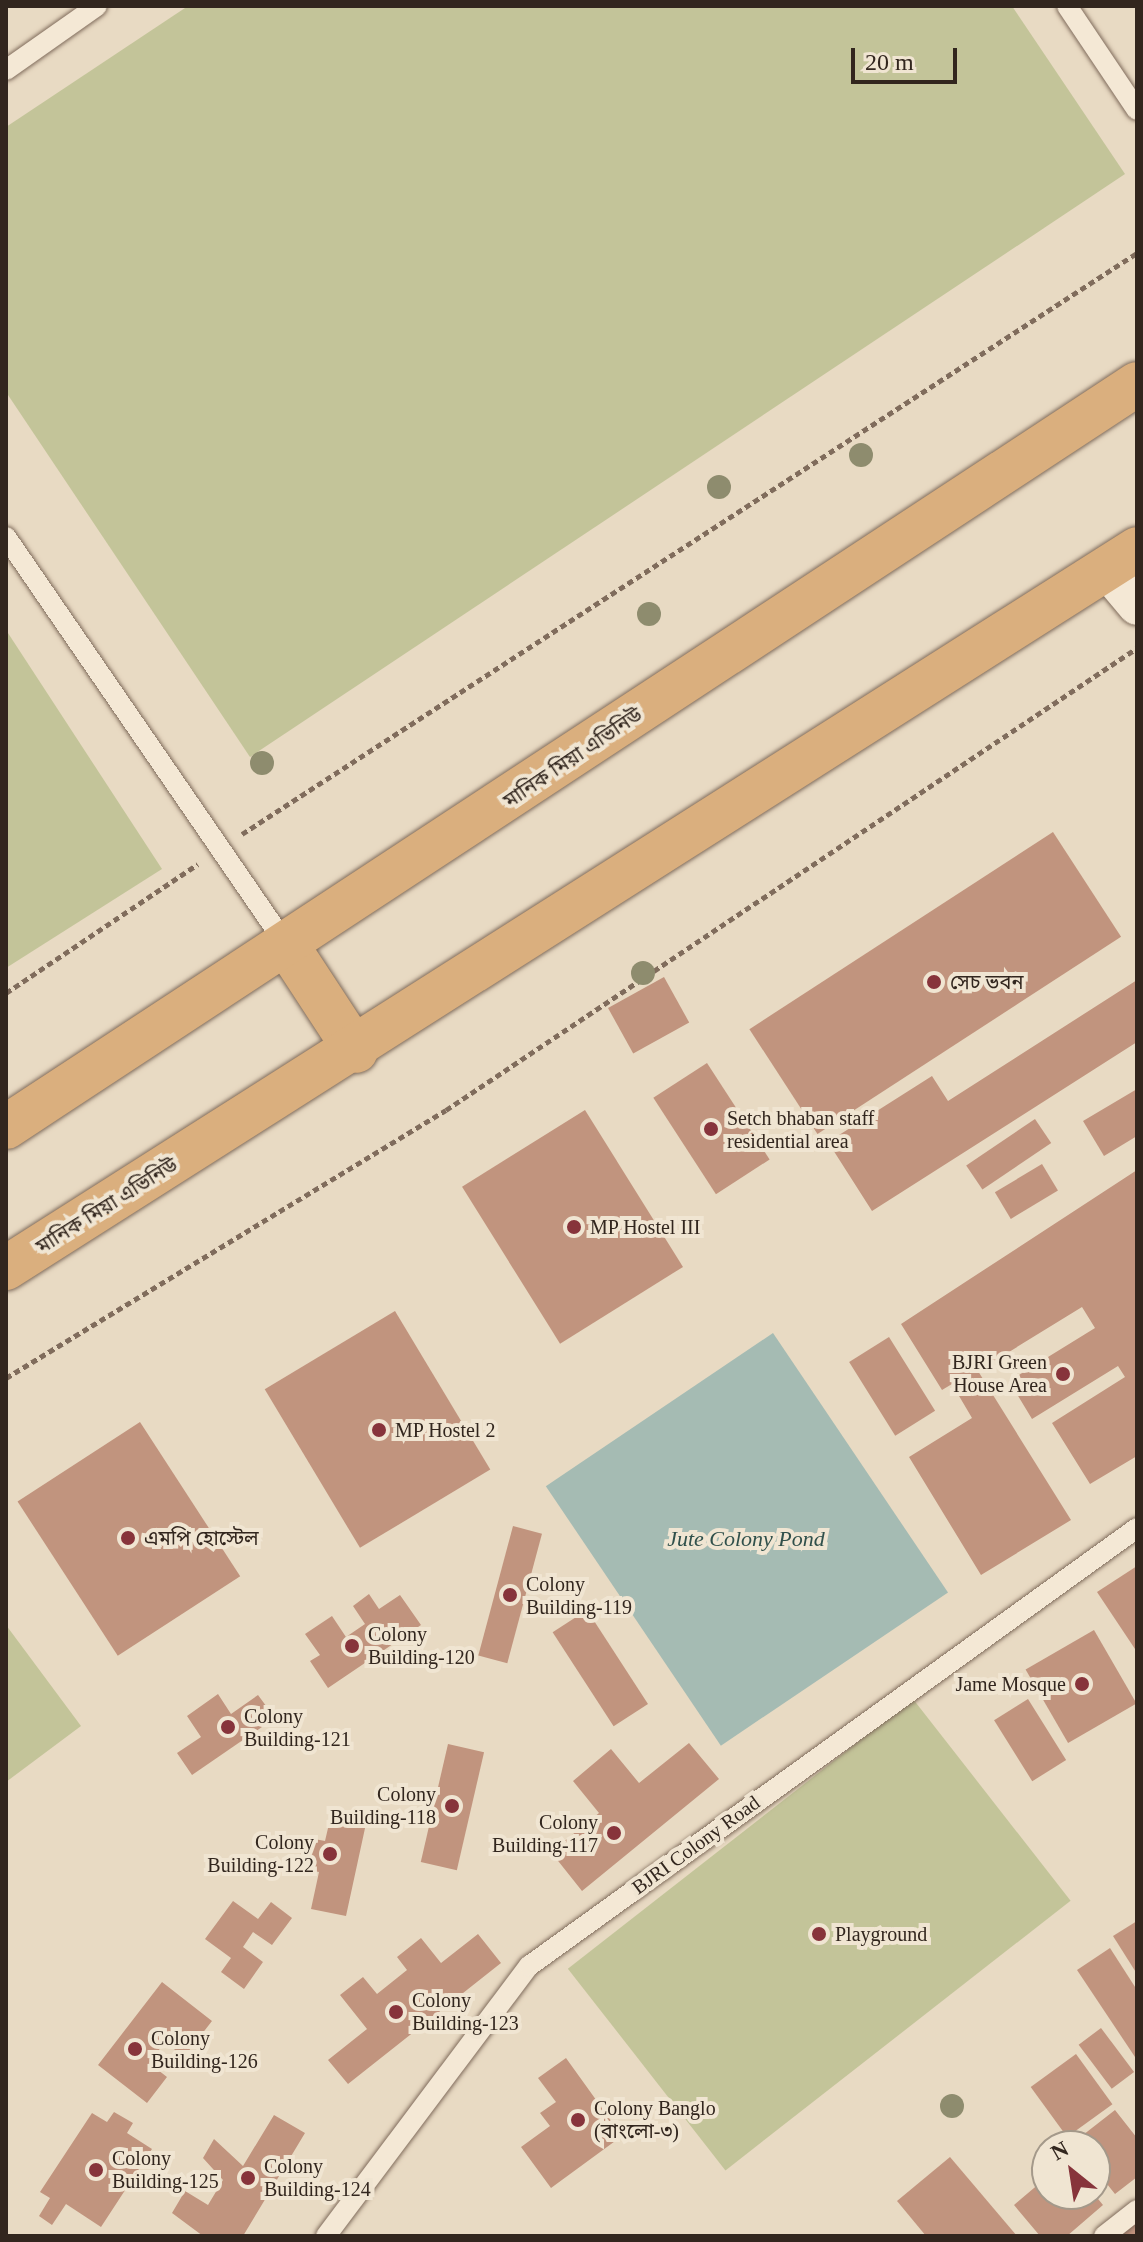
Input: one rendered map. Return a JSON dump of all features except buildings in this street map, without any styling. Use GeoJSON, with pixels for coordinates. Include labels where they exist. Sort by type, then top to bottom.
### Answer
{"type":"FeatureCollection","features":[{"type":"Feature","properties":{"kind":"highway","name":"মানিক মিয়া এভিনিউ"},"geometry":{"type":"LineString","coordinates":[[6,1127],[288,947],[1137,384]]}},
{"type":"Feature","properties":{"kind":"highway","name":"মানিক মিয়া এভিনিউ"},"geometry":{"type":"LineString","coordinates":[[6,1268],[356,1051],[1121,559]]}},
{"type":"Feature","properties":{"kind":"highway"},"geometry":{"type":"LineString","coordinates":[[288,947],[356,1051]]}},
{"type":"Feature","properties":{"kind":"street"},"geometry":{"type":"LineString","coordinates":[[1121,559],[1137,606]]}},
{"type":"Feature","properties":{"kind":"lane"},"geometry":{"type":"LineString","coordinates":[[6,70],[97,6]]}},
{"type":"Feature","properties":{"kind":"lane"},"geometry":{"type":"LineString","coordinates":[[1067,6],[1137,110]]}},
{"type":"Feature","properties":{"kind":"lane"},"geometry":{"type":"LineString","coordinates":[[6,537],[288,947]]}},
{"type":"Feature","properties":{"kind":"lane","name":"BJRI Colony Road"},"geometry":{"type":"LineString","coordinates":[[326,2236],[529,1966],[1137,1528]]}},
{"type":"Feature","properties":{"kind":"lane"},"geometry":{"type":"LineString","coordinates":[[1104,2236],[1137,2210]]}},
{"type":"Feature","properties":{"kind":"path"},"geometry":{"type":"LineString","coordinates":[[6,993],[221,848],[1137,253]]}},
{"type":"Feature","properties":{"kind":"path"},"geometry":{"type":"LineString","coordinates":[[6,1378],[446,1110],[1137,648]]}},
{"type":"Feature","properties":{"kind":"green space"},"geometry":{"type":"Polygon","coordinates":[[[188,6],[1012,6],[1125,174],[250,757],[6,392],[6,127],[188,6]]]}},
{"type":"Feature","properties":{"kind":"green space"},"geometry":{"type":"Polygon","coordinates":[[[6,630],[162,869],[6,968],[6,630]]]}},
{"type":"Feature","properties":{"kind":"green space"},"geometry":{"type":"Polygon","coordinates":[[[6,1625],[81,1726],[6,1782],[6,1625]]]}},
{"type":"Feature","properties":{"kind":"green space","name":"Playground"},"geometry":{"type":"Polygon","coordinates":[[[913,1699],[1071,1901],[725,2170],[568,1969],[913,1699]]]}},
{"type":"Feature","properties":{"kind":"water","name":"Jute Colony Pond"},"geometry":{"type":"Polygon","coordinates":[[[773,1333],[948,1592],[721,1746],[546,1486],[773,1333]]]}},
{"type":"Feature","properties":{"kind":"place","name":"সেচ ভবন"},"geometry":{"type":"Point","coordinates":[934,982]}},
{"type":"Feature","properties":{"kind":"place","name":"Setch bhaban staff residential area"},"geometry":{"type":"Point","coordinates":[711,1129]}},
{"type":"Feature","properties":{"kind":"place","name":"MP Hostel III"},"geometry":{"type":"Point","coordinates":[574,1227]}},
{"type":"Feature","properties":{"kind":"place","name":"BJRI Green House Area"},"geometry":{"type":"Point","coordinates":[1063,1374]}},
{"type":"Feature","properties":{"kind":"place","name":"MP Hostel 2"},"geometry":{"type":"Point","coordinates":[379,1430]}},
{"type":"Feature","properties":{"kind":"place","name":"এমপি হোস্টেল"},"geometry":{"type":"Point","coordinates":[128,1538]}},
{"type":"Feature","properties":{"kind":"place","name":"Colony Building-119"},"geometry":{"type":"Point","coordinates":[510,1595]}},
{"type":"Feature","properties":{"kind":"place","name":"Colony Building-120"},"geometry":{"type":"Point","coordinates":[352,1646]}},
{"type":"Feature","properties":{"kind":"place","name":"Jame Mosque"},"geometry":{"type":"Point","coordinates":[1082,1684]}},
{"type":"Feature","properties":{"kind":"place","name":"Colony Building-121"},"geometry":{"type":"Point","coordinates":[228,1727]}},
{"type":"Feature","properties":{"kind":"place","name":"Colony Building-118"},"geometry":{"type":"Point","coordinates":[452,1806]}},
{"type":"Feature","properties":{"kind":"place","name":"Colony Building-117"},"geometry":{"type":"Point","coordinates":[614,1833]}},
{"type":"Feature","properties":{"kind":"place","name":"Colony Building-122"},"geometry":{"type":"Point","coordinates":[330,1854]}},
{"type":"Feature","properties":{"kind":"place","name":"Playground"},"geometry":{"type":"Point","coordinates":[819,1934]}},
{"type":"Feature","properties":{"kind":"place","name":"Colony Building-123"},"geometry":{"type":"Point","coordinates":[396,2012]}},
{"type":"Feature","properties":{"kind":"place","name":"Colony Building-126"},"geometry":{"type":"Point","coordinates":[135,2049]}},
{"type":"Feature","properties":{"kind":"place","name":"Colony Banglo (বাংলো-৩)"},"geometry":{"type":"Point","coordinates":[578,2120]}},
{"type":"Feature","properties":{"kind":"place","name":"Colony Building-125"},"geometry":{"type":"Point","coordinates":[96,2170]}},
{"type":"Feature","properties":{"kind":"place","name":"Colony Building-124"},"geometry":{"type":"Point","coordinates":[248,2178]}}]}
